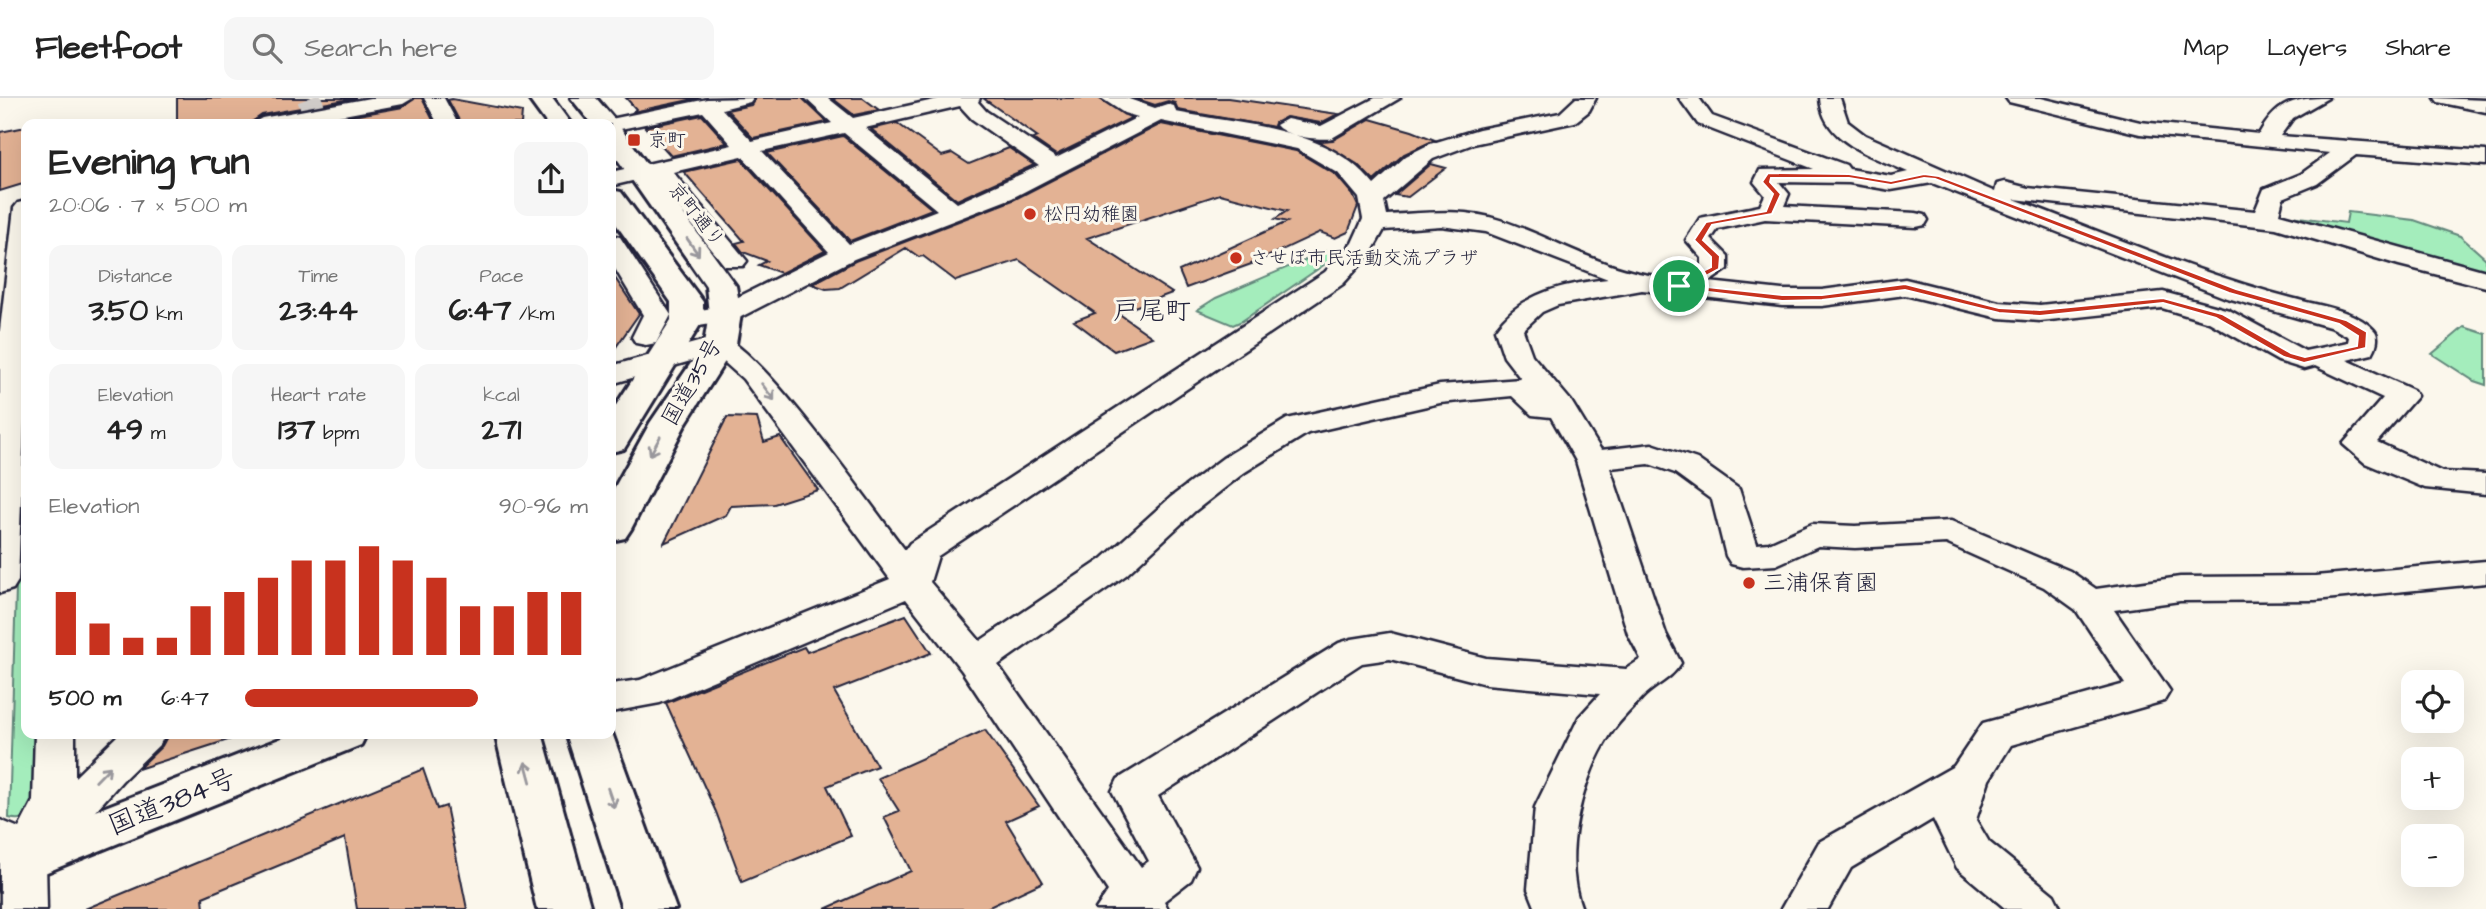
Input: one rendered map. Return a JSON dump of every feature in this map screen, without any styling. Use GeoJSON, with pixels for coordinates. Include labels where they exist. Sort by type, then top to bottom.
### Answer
{"type":"FeatureCollection","features":[{"type":"Feature","properties":{"kind":"highway"},"geometry":{"type":"LineString","coordinates":[[540,98],[555,119]]}},
{"type":"Feature","properties":{"kind":"highway"},"geometry":{"type":"LineString","coordinates":[[583,98],[601,119]]}},
{"type":"Feature","properties":{"kind":"highway","name":"国道35号"},"geometry":{"type":"LineString","coordinates":[[616,140],[636,173],[721,286],[722,329],[616,520]]}},
{"type":"Feature","properties":{"kind":"highway","name":"国道35号"},"geometry":{"type":"LineString","coordinates":[[616,205],[687,302],[687,320],[653,349],[616,429]]}},
{"type":"Feature","properties":{"kind":"highway","name":"国道384号"},"geometry":{"type":"LineString","coordinates":[[8,856],[328,739]]}},
{"type":"Feature","properties":{"kind":"highway"},"geometry":{"type":"LineString","coordinates":[[520,739],[564,909]]}},
{"type":"Feature","properties":{"kind":"highway"},"geometry":{"type":"LineString","coordinates":[[591,739],[649,909]]}},
{"type":"Feature","properties":{"kind":"street"},"geometry":{"type":"LineString","coordinates":[[289,119],[403,98]]}},
{"type":"Feature","properties":{"kind":"street"},"geometry":{"type":"LineString","coordinates":[[434,98],[445,119]]}},
{"type":"Feature","properties":{"kind":"street"},"geometry":{"type":"LineString","coordinates":[[616,124],[743,98]]}},
{"type":"Feature","properties":{"kind":"street"},"geometry":{"type":"LineString","coordinates":[[814,98],[953,211]]}},
{"type":"Feature","properties":{"kind":"street"},"geometry":{"type":"LineString","coordinates":[[636,173],[966,98],[979,116],[1056,168]]}},
{"type":"Feature","properties":{"kind":"street"},"geometry":{"type":"LineString","coordinates":[[1111,98],[1131,109],[1303,144],[1329,154],[1349,171],[1372,211]]}},
{"type":"Feature","properties":{"kind":"street"},"geometry":{"type":"LineString","coordinates":[[616,371],[653,349],[722,329],[845,254],[1004,193],[1186,98]]}},
{"type":"Feature","properties":{"kind":"street"},"geometry":{"type":"LineString","coordinates":[[1219,125],[1237,114],[1324,133],[1390,98]]}},
{"type":"Feature","properties":{"kind":"street"},"geometry":{"type":"LineString","coordinates":[[912,583],[922,551],[1334,278],[1354,259],[1372,211],[1397,173],[1417,158],[1447,145],[1521,125],[1571,117],[1583,107],[1586,98]]}},
{"type":"Feature","properties":{"kind":"street"},"geometry":{"type":"LineString","coordinates":[[1689,98],[1704,120],[1818,160],[1849,176]]}},
{"type":"Feature","properties":{"kind":"street"},"geometry":{"type":"LineString","coordinates":[[1372,211],[1491,225],[1643,282],[1782,298],[1822,298],[1905,287],[1999,310],[2040,313],[2163,300],[2219,316],[2288,355],[2304,360],[2361,348],[2363,334],[2343,322],[2233,291],[1936,177],[1839,127],[1831,110],[1830,98]]}},
{"type":"Feature","properties":{"kind":"street"},"geometry":{"type":"LineString","coordinates":[[2016,98],[2140,128],[2267,142],[2486,158]]}},
{"type":"Feature","properties":{"kind":"street"},"geometry":{"type":"LineString","coordinates":[[2267,142],[2272,125],[2284,114],[2318,98]]}},
{"type":"Feature","properties":{"kind":"street"},"geometry":{"type":"LineString","coordinates":[[2445,98],[2486,106]]}},
{"type":"Feature","properties":{"kind":"street"},"geometry":{"type":"LineString","coordinates":[[707,105],[845,254]]}},
{"type":"Feature","properties":{"kind":"street"},"geometry":{"type":"LineString","coordinates":[[2265,220],[2272,194],[2309,179],[2335,158],[2345,155],[2347,148]]}},
{"type":"Feature","properties":{"kind":"street","name":"京町通り"},"geometry":{"type":"LineString","coordinates":[[636,173],[734,261]]}},
{"type":"Feature","properties":{"kind":"street"},"geometry":{"type":"LineString","coordinates":[[1769,212],[1777,194],[1766,182],[1768,175],[1849,176],[1891,183],[1924,176],[1960,176],[2026,195],[2265,220],[2486,279]]}},
{"type":"Feature","properties":{"kind":"street"},"geometry":{"type":"LineString","coordinates":[[0,205],[21,198]]}},
{"type":"Feature","properties":{"kind":"street"},"geometry":{"type":"LineString","coordinates":[[1679,286],[1715,269],[1715,256],[1698,240],[1709,223],[1769,212],[1916,220]]}},
{"type":"Feature","properties":{"kind":"street"},"geometry":{"type":"LineString","coordinates":[[0,581],[9,545],[14,310],[21,250]]}},
{"type":"Feature","properties":{"kind":"street"},"geometry":{"type":"LineString","coordinates":[[616,250],[657,315],[653,349]]}},
{"type":"Feature","properties":{"kind":"street"},"geometry":{"type":"LineString","coordinates":[[1559,909],[1551,889],[1556,807],[1593,727],[1633,683],[1662,663],[1647,634],[1592,461],[1560,407],[1518,357],[1509,331],[1519,313],[1550,297],[1643,282]]}},
{"type":"Feature","properties":{"kind":"street"},"geometry":{"type":"LineString","coordinates":[[687,320],[722,329],[912,583],[975,662],[1133,905],[1175,867],[1132,791],[1352,652],[1390,646],[1486,671],[1633,683]]}},
{"type":"Feature","properties":{"kind":"street"},"geometry":{"type":"LineString","coordinates":[[2321,358],[2402,396],[2359,444],[2376,456],[2437,481],[2486,484]]}},
{"type":"Feature","properties":{"kind":"street"},"geometry":{"type":"LineString","coordinates":[[975,662],[1114,567],[1183,504],[1234,465],[1298,426],[1440,394],[1519,387],[1543,409],[1560,407]]}},
{"type":"Feature","properties":{"kind":"street"},"geometry":{"type":"LineString","coordinates":[[1592,461],[1652,454],[1686,466],[1727,496],[1744,556],[1776,554],[1812,535],[1855,537],[1951,532],[2057,579],[2089,602],[2150,691],[1997,734],[1969,777],[1954,820],[1973,855],[2038,909]]}},
{"type":"Feature","properties":{"kind":"street"},"geometry":{"type":"LineString","coordinates":[[2089,602],[2180,589],[2315,588],[2486,572]]}},
{"type":"Feature","properties":{"kind":"street"},"geometry":{"type":"LineString","coordinates":[[616,697],[646,693],[912,583]]}},
{"type":"Feature","properties":{"kind":"street"},"geometry":{"type":"LineString","coordinates":[[8,856],[54,801],[55,739]]}},
{"type":"Feature","properties":{"kind":"street"},"geometry":{"type":"LineString","coordinates":[[8,856],[140,739]]}},
{"type":"Feature","properties":{"kind":"street"},"geometry":{"type":"LineString","coordinates":[[1804,909],[1835,855],[1969,777]]}},
{"type":"Feature","properties":{"kind":"street"},"geometry":{"type":"LineString","coordinates":[[8,856],[24,909]]}},
{"type":"Feature","properties":{"kind":"green space"},"geometry":{"type":"Polygon","coordinates":[[[2348,212],[2414,220],[2460,236],[2486,259],[2486,276],[2282,215],[2346,223],[2348,212]]]}},
{"type":"Feature","properties":{"kind":"green space"},"geometry":{"type":"Polygon","coordinates":[[[1330,249],[1340,254],[1242,321],[1233,325],[1197,310],[1216,298],[1330,249]]]}},
{"type":"Feature","properties":{"kind":"green space"},"geometry":{"type":"Polygon","coordinates":[[[2464,327],[2486,334],[2486,385],[2474,381],[2432,354],[2464,327]]]}},
{"type":"Feature","properties":{"kind":"green space"},"geometry":{"type":"Polygon","coordinates":[[[21,554],[21,739],[43,739],[41,789],[31,813],[22,819],[9,818],[17,555],[21,554]]]}},
{"type":"Feature","properties":{"kind":"building"},"geometry":{"type":"Polygon","coordinates":[[[177,98],[356,98],[262,115],[256,119],[177,119],[177,98]]]}},
{"type":"Feature","properties":{"kind":"building"},"geometry":{"type":"Polygon","coordinates":[[[415,98],[422,98],[432,119],[336,119],[403,107],[415,98]]]}},
{"type":"Feature","properties":{"kind":"building"},"geometry":{"type":"Polygon","coordinates":[[[626,98],[699,98],[633,112],[636,109],[626,98]]]}},
{"type":"Feature","properties":{"kind":"building"},"geometry":{"type":"Polygon","coordinates":[[[756,98],[802,98],[827,122],[753,138],[727,110],[751,105],[756,98]]]}},
{"type":"Feature","properties":{"kind":"building"},"geometry":{"type":"Polygon","coordinates":[[[832,98],[863,98],[879,110],[854,115],[832,98]]]}},
{"type":"Feature","properties":{"kind":"building"},"geometry":{"type":"Polygon","coordinates":[[[983,98],[1099,98],[1131,118],[1056,155],[1033,139],[1038,137],[983,98]]]}},
{"type":"Feature","properties":{"kind":"building"},"geometry":{"type":"Polygon","coordinates":[[[1134,98],[1228,98],[1338,114],[1321,123],[1286,117],[1275,123],[1274,127],[1178,110],[1175,103],[1168,101],[1155,105],[1134,98]]]}},
{"type":"Feature","properties":{"kind":"building"},"geometry":{"type":"Polygon","coordinates":[[[448,100],[522,112],[521,119],[458,119],[448,100]]]}},
{"type":"Feature","properties":{"kind":"building"},"geometry":{"type":"Polygon","coordinates":[[[702,115],[727,143],[671,156],[645,127],[702,115]]]}},
{"type":"Feature","properties":{"kind":"building"},"geometry":{"type":"Polygon","coordinates":[[[1370,119],[1435,140],[1404,154],[1374,181],[1357,164],[1319,141],[1333,140],[1370,119]]]}},
{"type":"Feature","properties":{"kind":"building"},"geometry":{"type":"Polygon","coordinates":[[[897,123],[942,156],[952,153],[969,164],[1009,148],[1034,165],[957,200],[871,129],[897,123]]]}},
{"type":"Feature","properties":{"kind":"building"},"geometry":{"type":"Polygon","coordinates":[[[1161,124],[1296,151],[1336,175],[1353,195],[1358,206],[1348,232],[1335,238],[1320,232],[1254,263],[1186,288],[1179,271],[1287,222],[1275,219],[1287,211],[1220,194],[1087,238],[1172,293],[1118,313],[1152,337],[1114,351],[1074,321],[1095,313],[1019,260],[956,281],[923,256],[919,257],[906,248],[840,288],[826,289],[812,284],[855,261],[1013,200],[1161,124]]]}},
{"type":"Feature","properties":{"kind":"building"},"geometry":{"type":"Polygon","coordinates":[[[21,128],[21,185],[0,191],[0,132],[21,128]]]}},
{"type":"Feature","properties":{"kind":"building"},"geometry":{"type":"Polygon","coordinates":[[[843,136],[932,209],[850,241],[767,153],[843,136]]]}},
{"type":"Feature","properties":{"kind":"building"},"geometry":{"type":"Polygon","coordinates":[[[741,159],[825,251],[781,273],[759,265],[767,261],[743,252],[736,243],[744,241],[684,172],[741,159]]]}},
{"type":"Feature","properties":{"kind":"building"},"geometry":{"type":"Polygon","coordinates":[[[1431,164],[1446,168],[1408,197],[1395,195],[1431,164]]]}},
{"type":"Feature","properties":{"kind":"building"},"geometry":{"type":"Polygon","coordinates":[[[616,280],[639,314],[616,347],[616,280]]]}},
{"type":"Feature","properties":{"kind":"building"},"geometry":{"type":"Polygon","coordinates":[[[727,417],[757,418],[764,442],[780,437],[818,490],[774,504],[731,506],[726,515],[664,543],[727,417]]]}},
{"type":"Feature","properties":{"kind":"building"},"geometry":{"type":"Polygon","coordinates":[[[906,615],[931,653],[834,691],[877,766],[827,786],[851,836],[742,882],[716,812],[666,703],[804,647],[807,652],[906,615]]]}},
{"type":"Feature","properties":{"kind":"building"},"geometry":{"type":"Polygon","coordinates":[[[985,730],[1039,806],[1006,821],[1043,882],[985,909],[825,909],[911,871],[884,817],[899,811],[878,778],[985,730]]]}},
{"type":"Feature","properties":{"kind":"building"},"geometry":{"type":"Polygon","coordinates":[[[166,739],[231,739],[138,769],[166,739]]]}},
{"type":"Feature","properties":{"kind":"building"},"geometry":{"type":"Polygon","coordinates":[[[423,769],[437,809],[446,806],[467,909],[357,909],[345,838],[203,897],[204,909],[85,909],[423,769]]]}},
{"type":"Feature","properties":{"kind":"tunnel"},"geometry":{"type":"LineString","coordinates":[[309,98],[317,119]]}},
{"type":"Feature","properties":{"kind":"place","name":"京町"},"geometry":{"type":"Point","coordinates":[634,140]}},
{"type":"Feature","properties":{"kind":"place","name":"松円幼稚園"},"geometry":{"type":"Point","coordinates":[1030,214]}},
{"type":"Feature","properties":{"kind":"place","name":"させぼ市民活動交流プラザ"},"geometry":{"type":"Point","coordinates":[1236,258]}},
{"type":"Feature","properties":{"kind":"place","name":"三浦保育園"},"geometry":{"type":"Point","coordinates":[1749,583]}},
{"type":"Feature","properties":{"kind":"district","name":"戸尾町"},"geometry":{"type":"Point","coordinates":[1152,311]}},
{"type":"Feature","properties":{"kind":"route"},"geometry":{"type":"LineString","coordinates":[[1768,175],[1849,176],[1891,183],[1902,183],[1924,176],[1936,177],[2233,291],[2343,322],[2363,334],[2361,348],[2304,360],[2288,355],[2219,316],[2163,300],[2040,313],[1999,310],[1905,287],[1850,292],[1822,298],[1782,298],[1679,286],[1715,269],[1715,256],[1698,240],[1709,223],[1769,212],[1777,194],[1766,182],[1768,175]]}}]}
